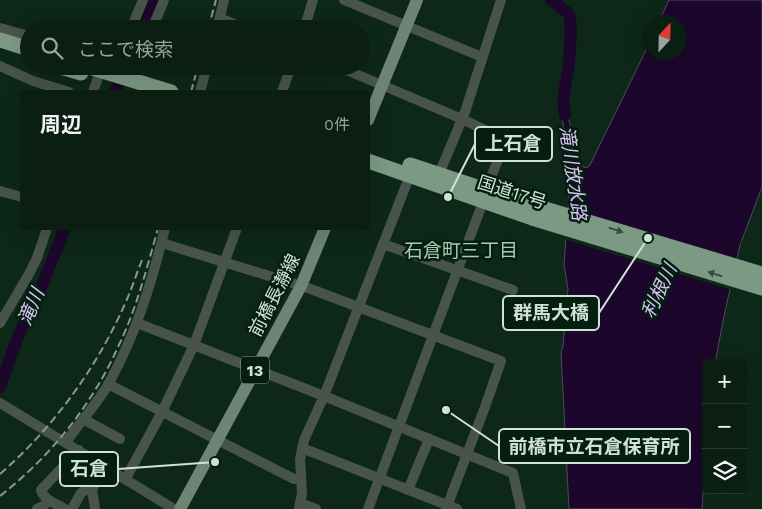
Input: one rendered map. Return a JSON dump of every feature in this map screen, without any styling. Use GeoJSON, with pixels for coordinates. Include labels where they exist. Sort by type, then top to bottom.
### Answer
{"type":"FeatureCollection","features":[{"type":"Feature","properties":{"kind":"highway"},"geometry":{"type":"LineString","coordinates":[[0,40],[20,46]]}},
{"type":"Feature","properties":{"kind":"highway"},"geometry":{"type":"LineString","coordinates":[[0,49],[20,55]]}},
{"type":"Feature","properties":{"kind":"highway"},"geometry":{"type":"LineString","coordinates":[[97,75],[138,90]]}},
{"type":"Feature","properties":{"kind":"highway"},"geometry":{"type":"LineString","coordinates":[[103,75],[163,90]]}},
{"type":"Feature","properties":{"kind":"highway","name":"国道17号"},"geometry":{"type":"LineString","coordinates":[[370,151],[439,174],[484,196]]}},
{"type":"Feature","properties":{"kind":"highway","name":"国道17号"},"geometry":{"type":"LineString","coordinates":[[370,161],[410,175],[534,212],[762,288]]}},
{"type":"Feature","properties":{"kind":"highway","name":"国道17号"},"geometry":{"type":"LineString","coordinates":[[534,212],[762,274]]}},
{"type":"Feature","properties":{"kind":"main road"},"geometry":{"type":"LineString","coordinates":[[370,115],[417,0]]}},
{"type":"Feature","properties":{"kind":"main road","name":"前橋長瀞線"},"geometry":{"type":"LineString","coordinates":[[180,509],[301,286],[324,230]]}},
{"type":"Feature","properties":{"kind":"street"},"geometry":{"type":"LineString","coordinates":[[156,20],[164,0]]}},
{"type":"Feature","properties":{"kind":"street"},"geometry":{"type":"LineString","coordinates":[[224,0],[220,18],[225,20]]}},
{"type":"Feature","properties":{"kind":"street"},"geometry":{"type":"LineString","coordinates":[[307,20],[314,0]]}},
{"type":"Feature","properties":{"kind":"street"},"geometry":{"type":"LineString","coordinates":[[344,0],[482,57]]}},
{"type":"Feature","properties":{"kind":"street"},"geometry":{"type":"LineString","coordinates":[[439,174],[462,119],[501,0]]}},
{"type":"Feature","properties":{"kind":"street"},"geometry":{"type":"LineString","coordinates":[[134,20],[140,1]]}},
{"type":"Feature","properties":{"kind":"street"},"geometry":{"type":"LineString","coordinates":[[0,28],[20,34]]}},
{"type":"Feature","properties":{"kind":"street"},"geometry":{"type":"LineString","coordinates":[[0,66],[33,81],[62,90]]}},
{"type":"Feature","properties":{"kind":"street"},"geometry":{"type":"LineString","coordinates":[[94,90],[99,75]]}},
{"type":"Feature","properties":{"kind":"street"},"geometry":{"type":"LineString","coordinates":[[201,90],[205,75]]}},
{"type":"Feature","properties":{"kind":"street"},"geometry":{"type":"LineString","coordinates":[[283,90],[288,75]]}},
{"type":"Feature","properties":{"kind":"street"},"geometry":{"type":"LineString","coordinates":[[358,75],[462,119],[505,140],[368,509]]}},
{"type":"Feature","properties":{"kind":"street"},"geometry":{"type":"LineString","coordinates":[[316,509],[300,506],[302,448],[410,175]]}},
{"type":"Feature","properties":{"kind":"street"},"geometry":{"type":"LineString","coordinates":[[0,191],[20,196]]}},
{"type":"Feature","properties":{"kind":"street"},"geometry":{"type":"LineString","coordinates":[[0,323],[33,267],[46,230]]}},
{"type":"Feature","properties":{"kind":"street"},"geometry":{"type":"LineString","coordinates":[[66,442],[108,384],[137,323],[165,230]]}},
{"type":"Feature","properties":{"kind":"street"},"geometry":{"type":"LineString","coordinates":[[126,478],[162,412],[194,345],[236,230]]}},
{"type":"Feature","properties":{"kind":"street"},"geometry":{"type":"LineString","coordinates":[[162,243],[359,306],[501,361],[467,454],[450,508],[380,478],[302,448]]}},
{"type":"Feature","properties":{"kind":"street"},"geometry":{"type":"LineString","coordinates":[[384,244],[513,290]]}},
{"type":"Feature","properties":{"kind":"street"},"geometry":{"type":"LineString","coordinates":[[137,323],[513,473],[522,509]]}},
{"type":"Feature","properties":{"kind":"street"},"geometry":{"type":"LineString","coordinates":[[108,384],[218,441],[294,478],[301,479]]}},
{"type":"Feature","properties":{"kind":"street"},"geometry":{"type":"LineString","coordinates":[[2,404],[126,478],[169,507]]}},
{"type":"Feature","properties":{"kind":"street"},"geometry":{"type":"LineString","coordinates":[[83,419],[120,440]]}},
{"type":"Feature","properties":{"kind":"street"},"geometry":{"type":"LineString","coordinates":[[408,490],[429,439]]}},
{"type":"Feature","properties":{"kind":"street"},"geometry":{"type":"LineString","coordinates":[[66,509],[49,501],[41,492],[42,487],[79,450]]}},
{"type":"Feature","properties":{"kind":"street"},"geometry":{"type":"LineString","coordinates":[[95,509],[92,489],[106,467]]}},
{"type":"Feature","properties":{"kind":"street"},"geometry":{"type":"LineString","coordinates":[[72,509],[82,493],[89,488],[92,489]]}},
{"type":"Feature","properties":{"kind":"street"},"geometry":{"type":"LineString","coordinates":[[37,509],[49,501]]}},
{"type":"Feature","properties":{"kind":"water","name":"利根川"},"geometry":{"type":"Polygon","coordinates":[[[669,0],[762,0],[762,187],[740,245],[716,359],[702,359],[702,509],[569,509],[561,352],[568,289],[564,265],[569,195],[572,187],[567,171],[566,143],[560,103],[563,99],[578,158],[581,166],[587,168],[642,58],[642,60],[687,60],[687,15],[662,15],[669,0]]]}},
{"type":"Feature","properties":{"kind":"pier"},"geometry":{"type":"Polygon","coordinates":[[[564,223],[736,274],[732,290],[563,239],[564,223]]]}},
{"type":"Feature","properties":{"kind":"waterway","name":"滝川"},"geometry":{"type":"LineString","coordinates":[[145,20],[153,0]]}},
{"type":"Feature","properties":{"kind":"waterway","name":"滝川放水路"},"geometry":{"type":"LineString","coordinates":[[551,0],[567,12],[570,17],[569,63],[563,99],[565,115]]}},
{"type":"Feature","properties":{"kind":"waterway","name":"滝川"},"geometry":{"type":"LineString","coordinates":[[115,90],[123,75]]}},
{"type":"Feature","properties":{"kind":"waterway","name":"滝川"},"geometry":{"type":"LineString","coordinates":[[0,387],[19,334],[43,283],[64,230]]}},
{"type":"Feature","properties":{"kind":"railway"},"geometry":{"type":"LineString","coordinates":[[210,20],[216,0]]}},
{"type":"Feature","properties":{"kind":"railway"},"geometry":{"type":"LineString","coordinates":[[192,90],[196,75]]}},
{"type":"Feature","properties":{"kind":"railway"},"geometry":{"type":"LineString","coordinates":[[0,496],[52,447],[68,429],[96,389],[108,368],[130,318],[141,289],[157,230]]}},
{"type":"Feature","properties":{"kind":"railway"},"geometry":{"type":"LineString","coordinates":[[0,474],[55,418],[86,375],[113,329],[127,300],[142,260]]}},
{"type":"Feature","properties":{"kind":"place","name":"上石倉"},"geometry":{"type":"Point","coordinates":[448,197]}},
{"type":"Feature","properties":{"kind":"place","name":"群馬大橋"},"geometry":{"type":"Point","coordinates":[648,238]}},
{"type":"Feature","properties":{"kind":"place","name":"前橋市立石倉保育所"},"geometry":{"type":"Point","coordinates":[446,410]}},
{"type":"Feature","properties":{"kind":"place","name":"石倉"},"geometry":{"type":"Point","coordinates":[215,462]}},
{"type":"Feature","properties":{"kind":"district","name":"石倉町三丁目"},"geometry":{"type":"Point","coordinates":[461,250]}}]}
